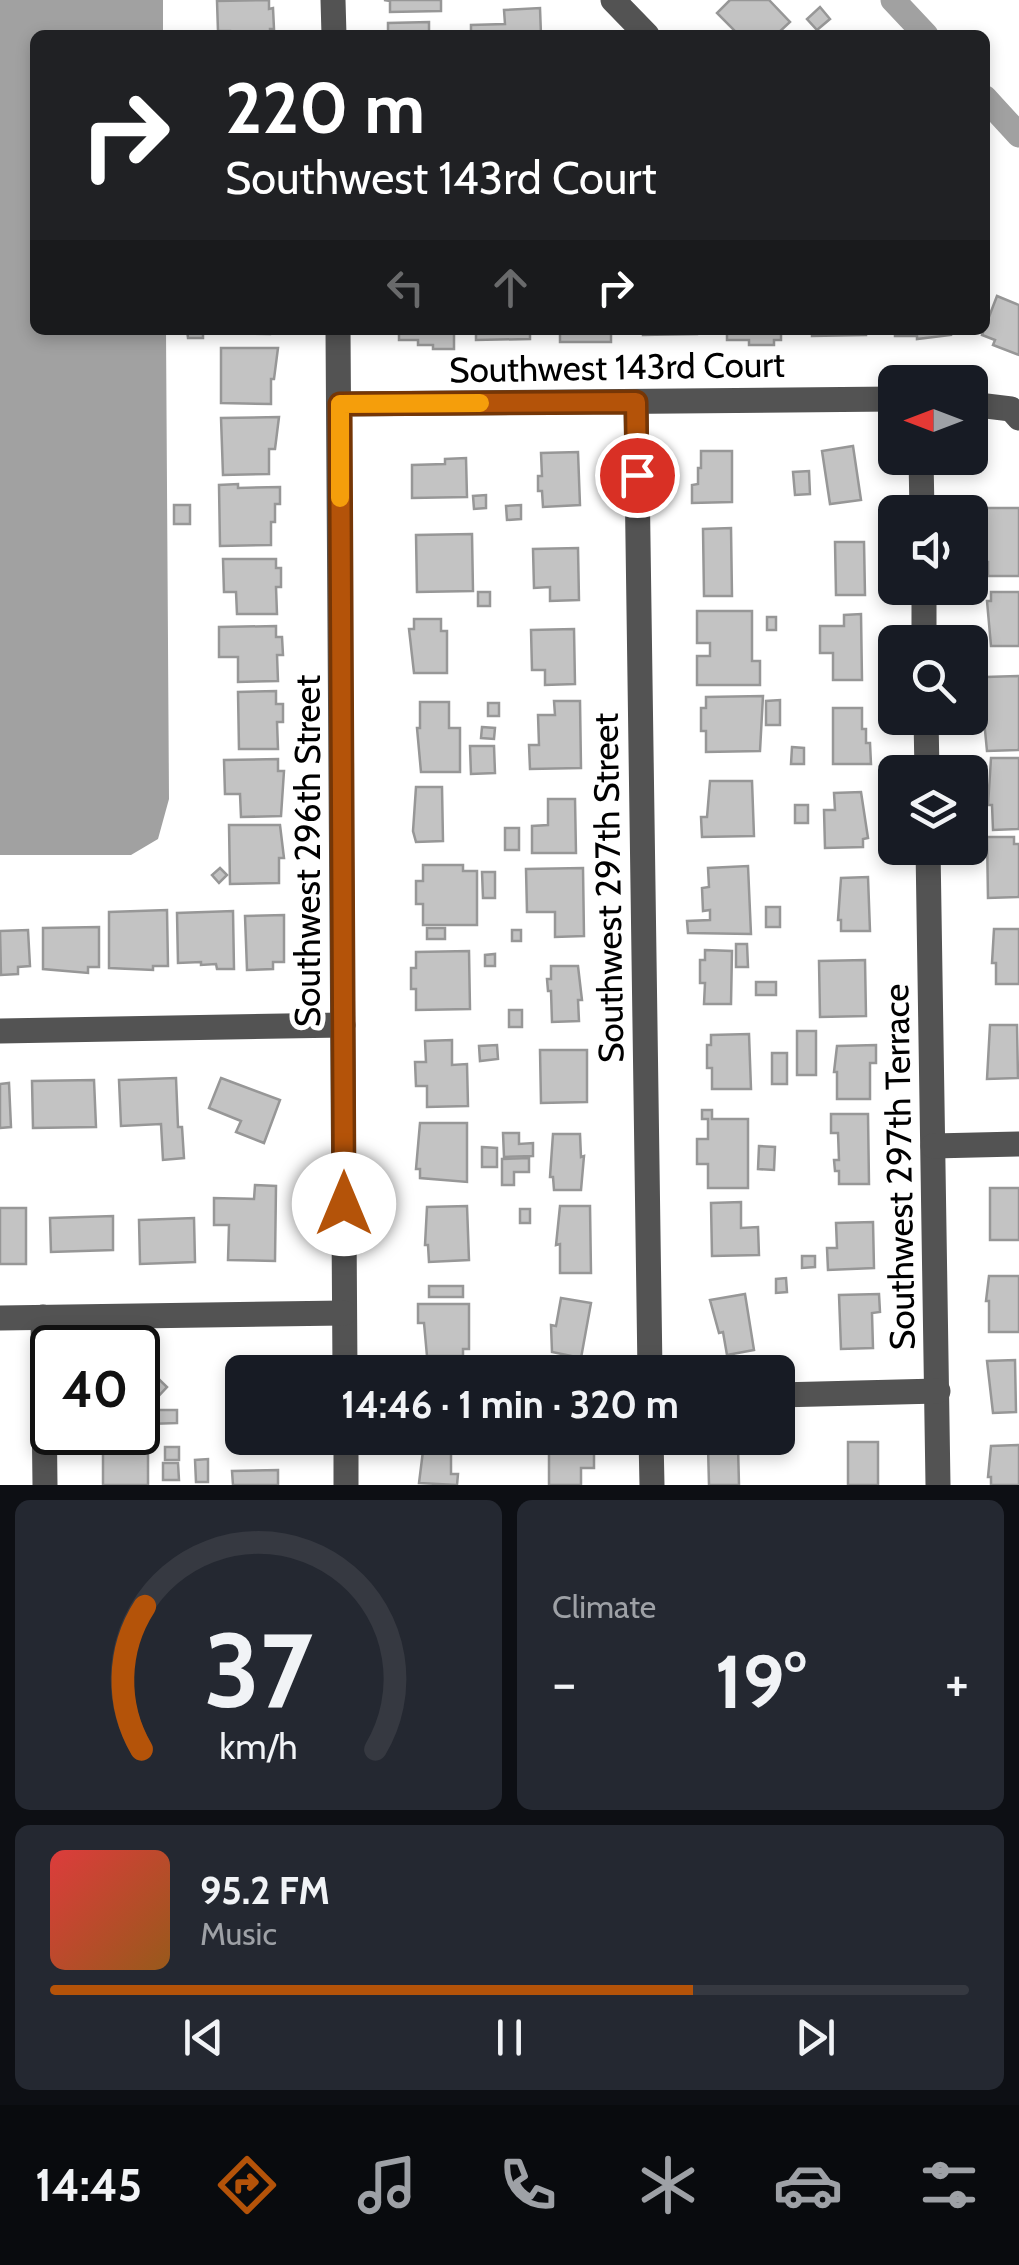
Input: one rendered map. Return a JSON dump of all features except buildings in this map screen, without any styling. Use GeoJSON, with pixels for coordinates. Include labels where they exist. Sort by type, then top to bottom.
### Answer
{"type":"FeatureCollection","features":[{"type":"Feature","properties":{"kind":"street"},"geometry":{"type":"LineString","coordinates":[[333,0],[334,30]]}},
{"type":"Feature","properties":{"kind":"street"},"geometry":{"type":"LineString","coordinates":[[613,0],[642,30]]}},
{"type":"Feature","properties":{"kind":"street","name":"Southwest 296th Street"},"geometry":{"type":"LineString","coordinates":[[338,335],[345,1355]]}},
{"type":"Feature","properties":{"kind":"street","name":"Southwest 143rd Court"},"geometry":{"type":"LineString","coordinates":[[340,404],[878,398]]}},
{"type":"Feature","properties":{"kind":"street","name":"Southwest 297th Street"},"geometry":{"type":"LineString","coordinates":[[636,402],[650,1355]]}},
{"type":"Feature","properties":{"kind":"street"},"geometry":{"type":"LineString","coordinates":[[988,406],[1011,409],[1019,418]]}},
{"type":"Feature","properties":{"kind":"street","name":"Southwest 297th Terrace"},"geometry":{"type":"LineString","coordinates":[[928,865],[938,1485]]}},
{"type":"Feature","properties":{"kind":"street"},"geometry":{"type":"LineString","coordinates":[[0,1031],[343,1025]]}},
{"type":"Feature","properties":{"kind":"street"},"geometry":{"type":"LineString","coordinates":[[933,1146],[1019,1144]]}},
{"type":"Feature","properties":{"kind":"street"},"geometry":{"type":"LineString","coordinates":[[0,1318],[344,1312]]}},
{"type":"Feature","properties":{"kind":"street"},"geometry":{"type":"LineString","coordinates":[[43,1317],[45,1485]]}},
{"type":"Feature","properties":{"kind":"street"},"geometry":{"type":"LineString","coordinates":[[795,1395],[938,1391]]}},
{"type":"Feature","properties":{"kind":"street"},"geometry":{"type":"LineString","coordinates":[[346,1455],[346,1485]]}},
{"type":"Feature","properties":{"kind":"street"},"geometry":{"type":"LineString","coordinates":[[651,1455],[652,1485]]}},
{"type":"Feature","properties":{"kind":"shaded area"},"geometry":{"type":"Polygon","coordinates":[[[0,0],[163,0],[163,30],[30,30],[30,335],[166,335],[169,799],[158,839],[131,855],[0,855],[0,0]]]}},
{"type":"Feature","properties":{"kind":"waterway"},"geometry":{"type":"LineString","coordinates":[[893,0],[921,30]]}},
{"type":"Feature","properties":{"kind":"waterway"},"geometry":{"type":"LineString","coordinates":[[990,103],[1019,135]]}},
{"type":"Feature","properties":{"kind":"slow traffic"},"geometry":{"type":"LineString","coordinates":[[340,498],[340,404],[480,403]]}},
{"type":"Feature","properties":{"kind":"route"},"geometry":{"type":"LineString","coordinates":[[344,1204],[340,404],[636,402],[637,475]]}}]}
